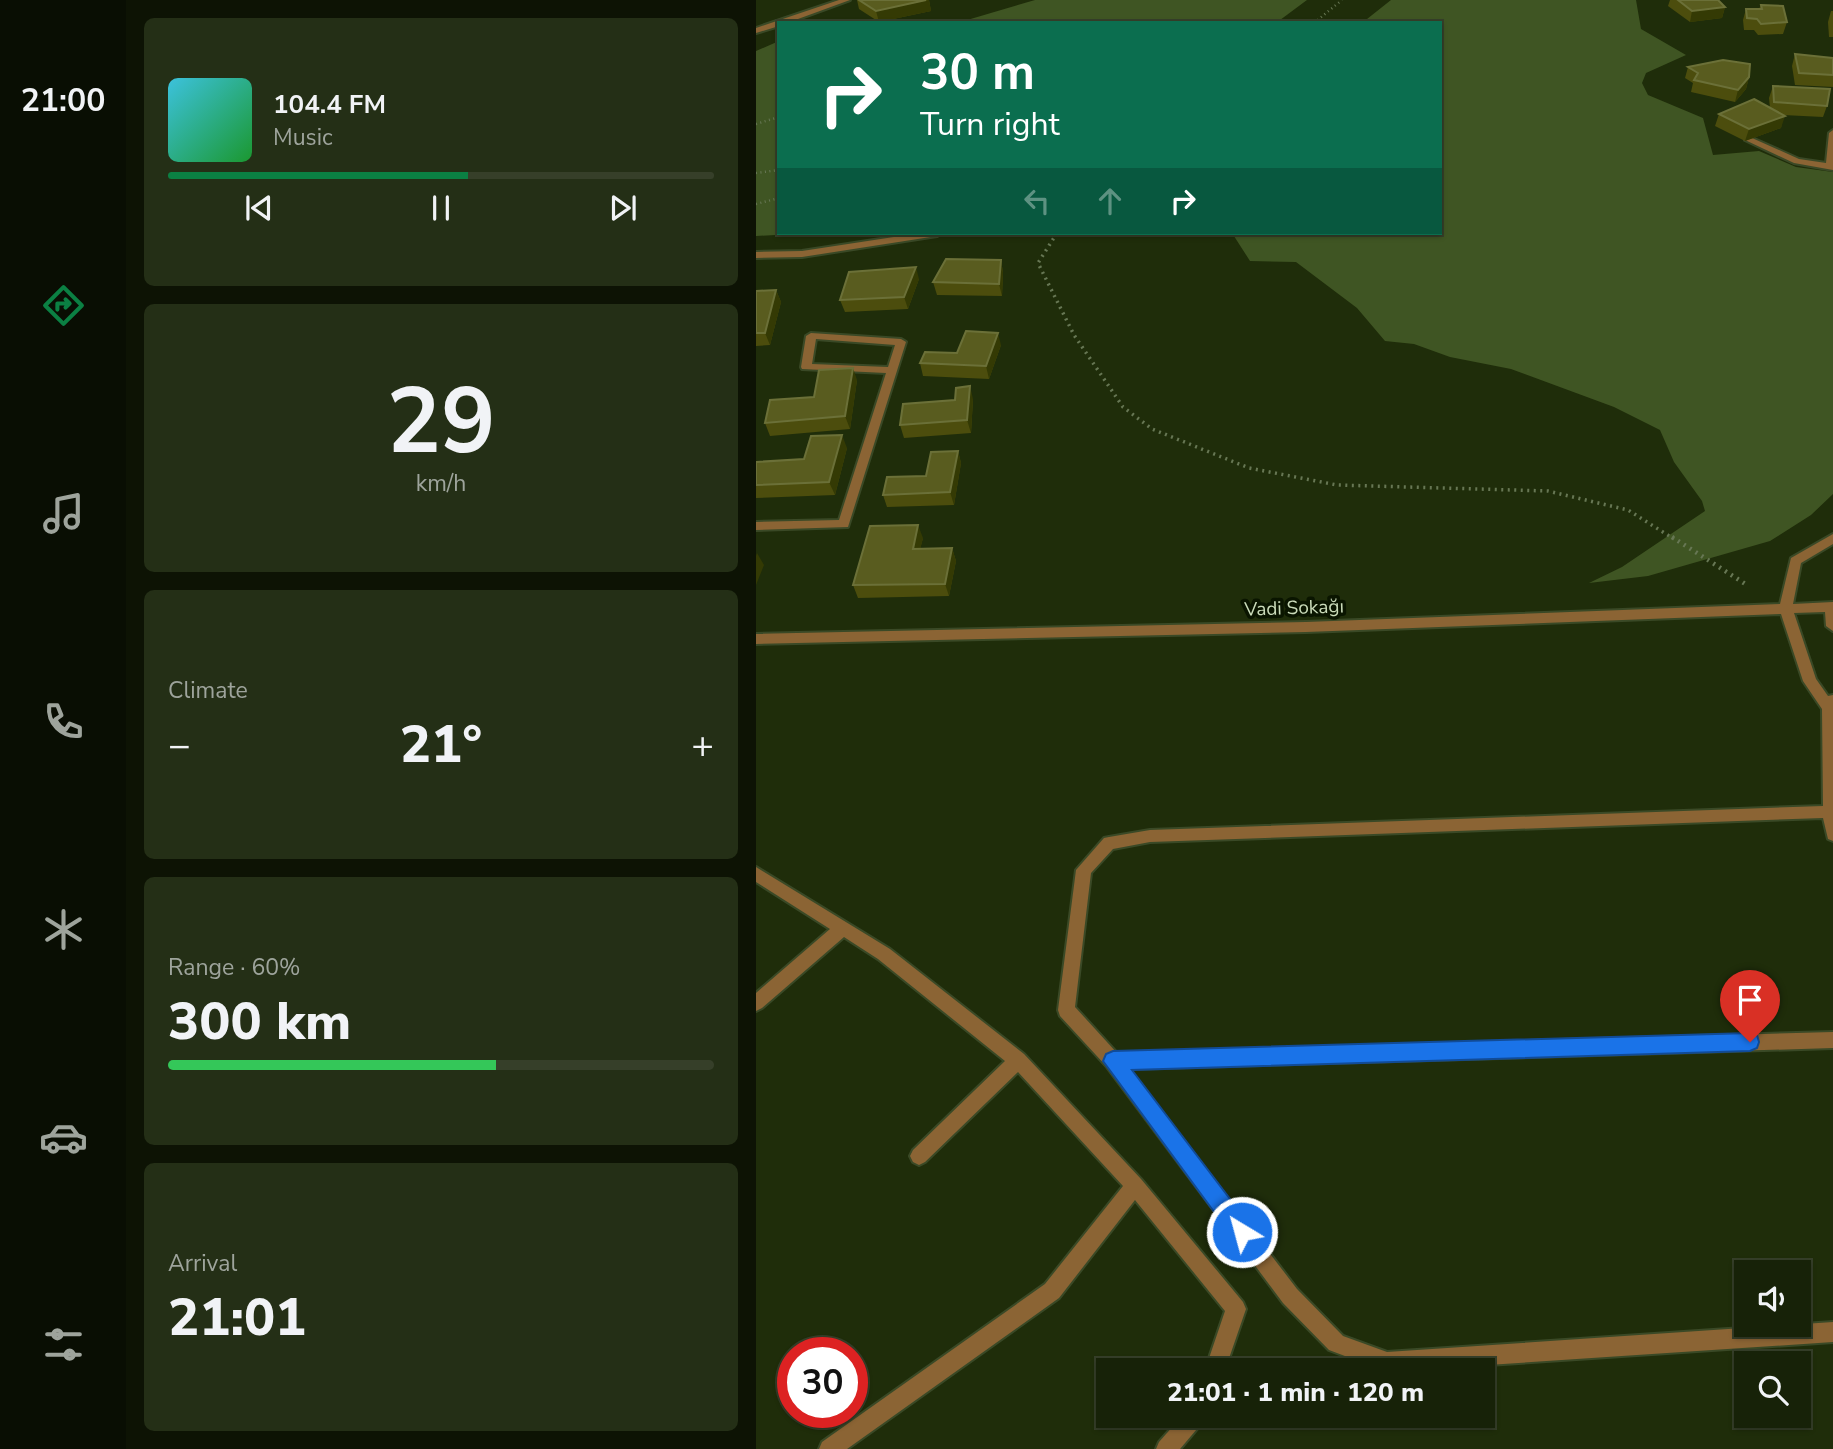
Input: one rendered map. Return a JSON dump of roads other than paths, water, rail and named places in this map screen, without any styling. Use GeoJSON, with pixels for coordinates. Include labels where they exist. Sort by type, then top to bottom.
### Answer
{"type":"FeatureCollection","features":[{"type":"Feature","properties":{"kind":"street"},"geometry":{"type":"LineString","coordinates":[[779,21],[797,13],[846,0]]}},
{"type":"Feature","properties":{"kind":"street"},"geometry":{"type":"LineString","coordinates":[[756,31],[777,22]]}},
{"type":"Feature","properties":{"kind":"street"},"geometry":{"type":"LineString","coordinates":[[1749,140],[1797,160],[1831,167],[1833,133]]}},
{"type":"Feature","properties":{"kind":"street"},"geometry":{"type":"LineString","coordinates":[[756,256],[802,254],[924,235]]}},
{"type":"Feature","properties":{"kind":"street"},"geometry":{"type":"LineString","coordinates":[[756,526],[845,524],[901,342],[811,336],[806,367],[892,370]]}},
{"type":"Feature","properties":{"kind":"street"},"geometry":{"type":"LineString","coordinates":[[1833,538],[1795,561],[1786,609],[1810,681],[1832,705],[1830,812],[1833,835]]}},
{"type":"Feature","properties":{"kind":"street"},"geometry":{"type":"LineString","coordinates":[[1832,607],[1833,626]]}},
{"type":"Feature","properties":{"kind":"street","name":"Vadi Sokağı"},"geometry":{"type":"LineString","coordinates":[[756,639],[1306,627],[1832,607]]}},
{"type":"Feature","properties":{"kind":"street"},"geometry":{"type":"LineString","coordinates":[[1830,812],[1150,836],[1109,843],[1084,870],[1066,1010],[1113,1061],[1290,1296],[1336,1343],[1387,1362],[1833,1332]]}},
{"type":"Feature","properties":{"kind":"street"},"geometry":{"type":"LineString","coordinates":[[756,874],[884,954],[1018,1060],[1135,1185],[1236,1309],[1218,1358]]}},
{"type":"Feature","properties":{"kind":"street"},"geometry":{"type":"LineString","coordinates":[[756,1003],[843,928]]}},
{"type":"Feature","properties":{"kind":"street"},"geometry":{"type":"LineString","coordinates":[[1113,1061],[1833,1040]]}},
{"type":"Feature","properties":{"kind":"street"},"geometry":{"type":"LineString","coordinates":[[919,1156],[1018,1060]]}},
{"type":"Feature","properties":{"kind":"street"},"geometry":{"type":"LineString","coordinates":[[829,1449],[1052,1291],[1135,1185]]}},
{"type":"Feature","properties":{"kind":"street"},"geometry":{"type":"LineString","coordinates":[[1166,1449],[1184,1428]]}}]}
